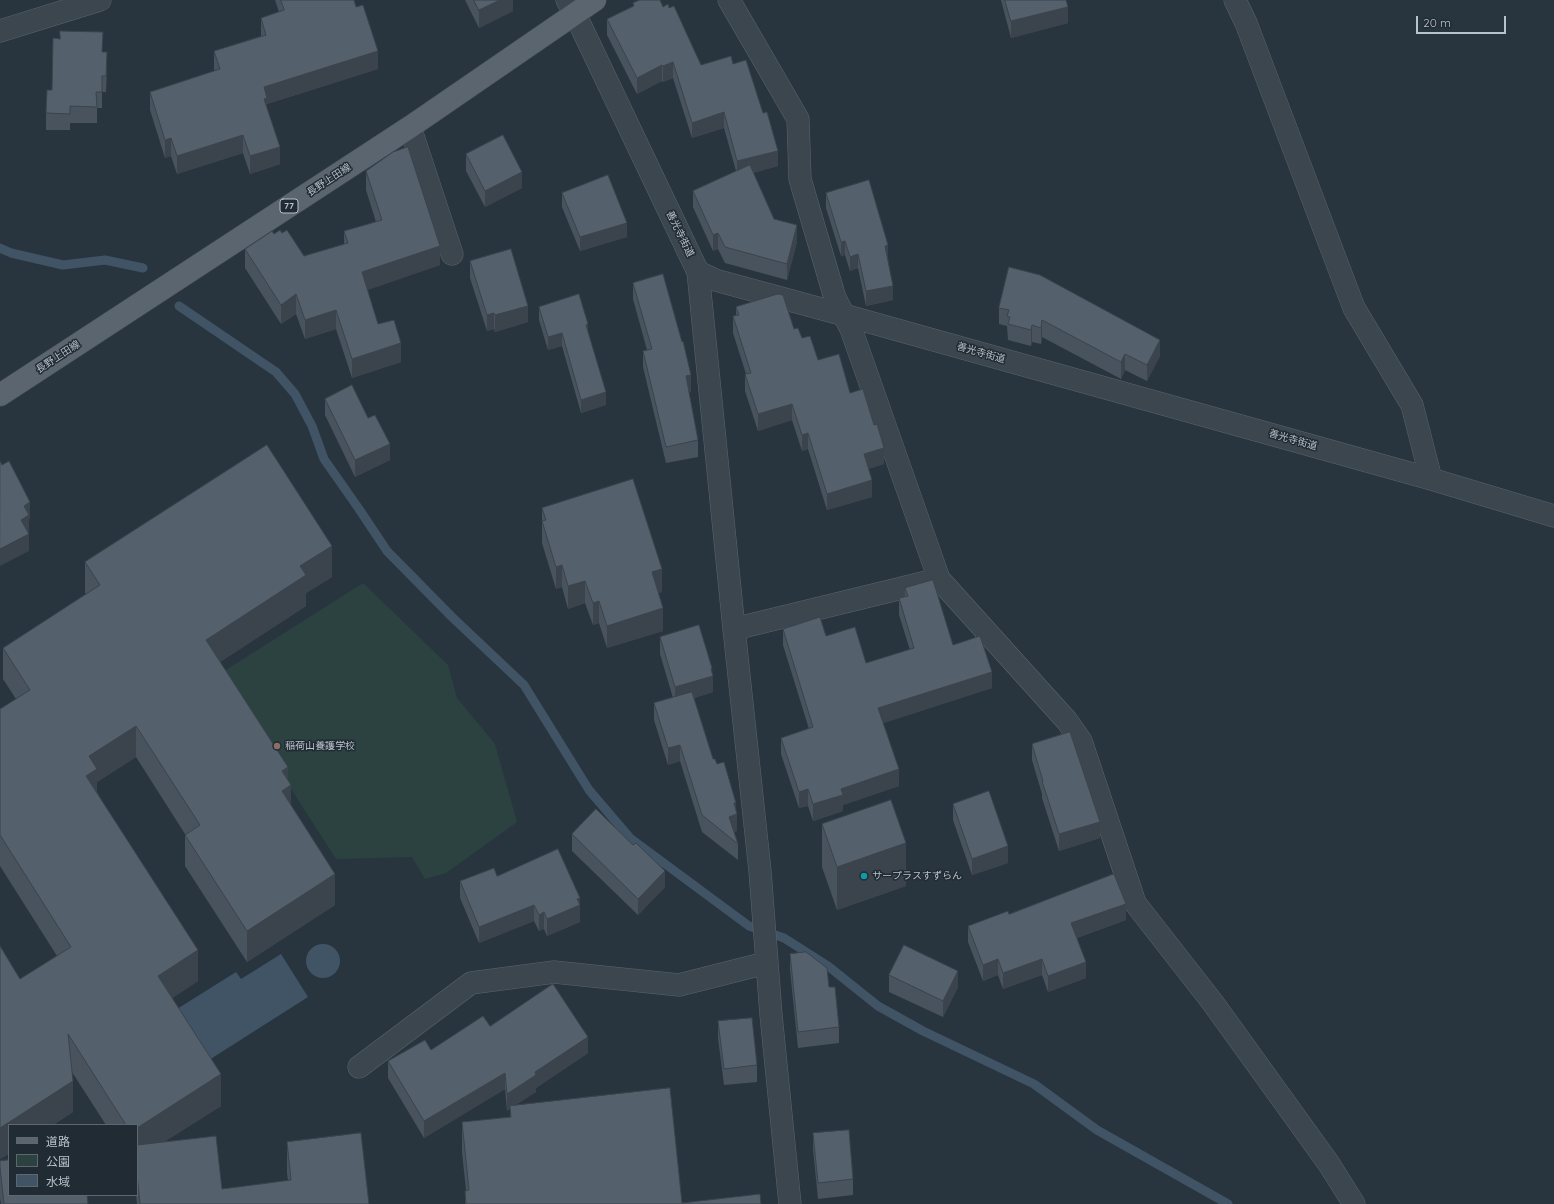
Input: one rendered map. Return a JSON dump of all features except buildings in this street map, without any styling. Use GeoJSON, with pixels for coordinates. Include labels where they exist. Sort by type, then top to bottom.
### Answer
{"type":"FeatureCollection","features":[{"type":"Feature","properties":{"kind":"main road","name":"長野上田線"},"geometry":{"type":"LineString","coordinates":[[0,395],[410,127],[571,7],[595,0]]}},
{"type":"Feature","properties":{"kind":"street"},"geometry":{"type":"LineString","coordinates":[[0,31],[100,0]]}},
{"type":"Feature","properties":{"kind":"street"},"geometry":{"type":"LineString","coordinates":[[730,0],[798,119],[800,179],[835,298],[851,329],[939,579],[1067,721],[1081,741],[1135,904],[1218,1009],[1329,1164],[1354,1204]]}},
{"type":"Feature","properties":{"kind":"street"},"geometry":{"type":"LineString","coordinates":[[1235,0],[1246,23],[1354,308],[1412,405],[1431,479]]}},
{"type":"Feature","properties":{"kind":"street","name":"善光寺街道"},"geometry":{"type":"LineString","coordinates":[[571,7],[698,272],[715,280],[1431,479],[1554,516]]}},
{"type":"Feature","properties":{"kind":"street"},"geometry":{"type":"LineString","coordinates":[[410,127],[452,254]]}},
{"type":"Feature","properties":{"kind":"street"},"geometry":{"type":"LineString","coordinates":[[698,272],[760,871],[766,963],[790,1204]]}},
{"type":"Feature","properties":{"kind":"street"},"geometry":{"type":"LineString","coordinates":[[734,629],[939,579]]}},
{"type":"Feature","properties":{"kind":"street"},"geometry":{"type":"LineString","coordinates":[[359,1067],[471,983],[554,972],[679,985],[766,963]]}},
{"type":"Feature","properties":{"kind":"green space"},"geometry":{"type":"Polygon","coordinates":[[[363,583],[448,665],[457,698],[495,744],[517,822],[446,873],[425,879],[412,857],[336,859],[218,675],[363,583]]]}},
{"type":"Feature","properties":{"kind":"water"},"geometry":{"type":"Polygon","coordinates":[[[320,944],[326,944],[330,945],[337,951],[340,961],[339,968],[333,975],[326,978],[320,978],[316,977],[309,971],[306,964],[306,958],[307,954],[313,947],[320,944]]]}},
{"type":"Feature","properties":{"kind":"water"},"geometry":{"type":"Polygon","coordinates":[[[281,954],[308,997],[209,1060],[177,1009],[236,972],[241,979],[281,954]]]}},
{"type":"Feature","properties":{"kind":"waterway"},"geometry":{"type":"LineString","coordinates":[[0,248],[11,253],[63,265],[105,260],[143,268]]}},
{"type":"Feature","properties":{"kind":"waterway"},"geometry":{"type":"LineString","coordinates":[[179,306],[276,372],[295,394],[312,426],[324,459],[387,551],[452,617],[524,685],[589,790],[630,838],[749,926],[784,938],[828,966],[878,1006],[923,1031],[1034,1084],[1097,1130],[1228,1204]]}},
{"type":"Feature","properties":{"kind":"place","name":"稲荷山養護学校"},"geometry":{"type":"Point","coordinates":[277,746]}},
{"type":"Feature","properties":{"kind":"place","name":"サープラスすずらん"},"geometry":{"type":"Point","coordinates":[864,876]}}]}
